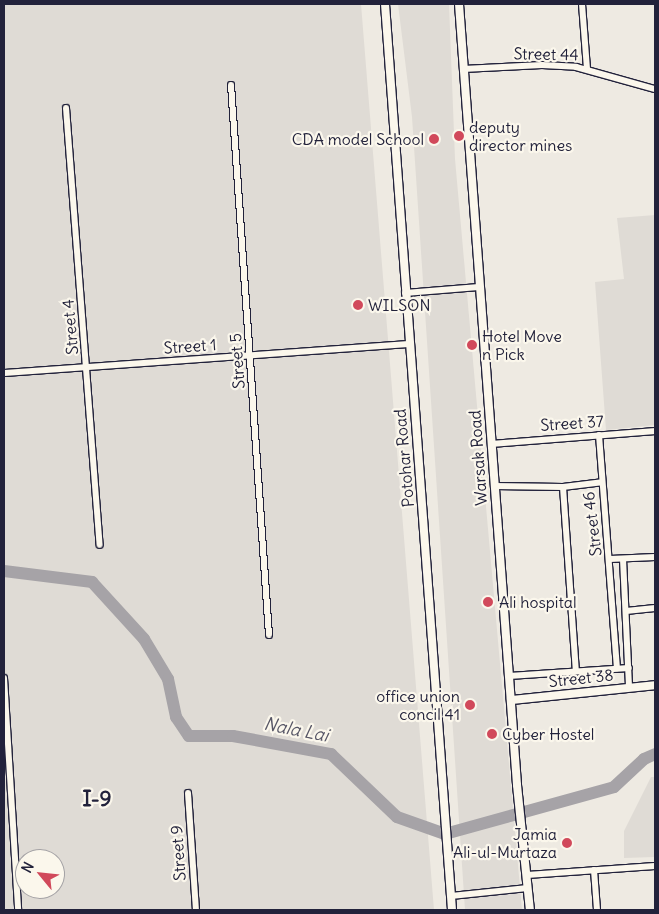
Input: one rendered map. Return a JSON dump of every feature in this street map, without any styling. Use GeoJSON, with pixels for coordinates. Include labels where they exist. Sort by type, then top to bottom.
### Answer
{"type":"FeatureCollection","features":[{"type":"Feature","properties":{"kind":"street","name":"Potohar Road"},"geometry":{"type":"LineString","coordinates":[[385,4],[405,293],[439,709],[452,910]]}},
{"type":"Feature","properties":{"kind":"street","name":"Warsak Road"},"geometry":{"type":"LineString","coordinates":[[460,4],[462,69],[510,700],[530,910]]}},
{"type":"Feature","properties":{"kind":"street"},"geometry":{"type":"LineString","coordinates":[[582,4],[587,69]]}},
{"type":"Feature","properties":{"kind":"street","name":"Street 44"},"geometry":{"type":"LineString","coordinates":[[462,69],[542,65],[587,69],[655,89]]}},
{"type":"Feature","properties":{"kind":"street","name":"Street 5"},"geometry":{"type":"LineString","coordinates":[[231,85],[270,635]]}},
{"type":"Feature","properties":{"kind":"street","name":"Street 4"},"geometry":{"type":"LineString","coordinates":[[66,108],[100,545]]}},
{"type":"Feature","properties":{"kind":"street"},"geometry":{"type":"LineString","coordinates":[[405,293],[479,287]]}},
{"type":"Feature","properties":{"kind":"street","name":"Street 1"},"geometry":{"type":"LineString","coordinates":[[4,373],[409,344]]}},
{"type":"Feature","properties":{"kind":"street","name":"Street 37"},"geometry":{"type":"LineString","coordinates":[[491,444],[655,430]]}},
{"type":"Feature","properties":{"kind":"street"},"geometry":{"type":"LineString","coordinates":[[599,436],[602,482]]}},
{"type":"Feature","properties":{"kind":"street","name":"Street 46"},"geometry":{"type":"LineString","coordinates":[[494,486],[562,487],[602,482],[610,559],[617,668]]}},
{"type":"Feature","properties":{"kind":"street"},"geometry":{"type":"LineString","coordinates":[[562,487],[576,671]]}},
{"type":"Feature","properties":{"kind":"street"},"geometry":{"type":"LineString","coordinates":[[610,559],[655,557]]}},
{"type":"Feature","properties":{"kind":"street"},"geometry":{"type":"LineString","coordinates":[[623,559],[629,686]]}},
{"type":"Feature","properties":{"kind":"street"},"geometry":{"type":"LineString","coordinates":[[626,611],[655,608]]}},
{"type":"Feature","properties":{"kind":"street"},"geometry":{"type":"LineString","coordinates":[[509,676],[629,668]]}},
{"type":"Feature","properties":{"kind":"street"},"geometry":{"type":"LineString","coordinates":[[4,678],[18,910]]}},
{"type":"Feature","properties":{"kind":"street","name":"Street 38"},"geometry":{"type":"LineString","coordinates":[[510,700],[629,686],[655,685]]}},
{"type":"Feature","properties":{"kind":"street","name":"Street 9"},"geometry":{"type":"LineString","coordinates":[[188,793],[196,910]]}},
{"type":"Feature","properties":{"kind":"street"},"geometry":{"type":"LineString","coordinates":[[527,875],[655,866]]}},
{"type":"Feature","properties":{"kind":"street"},"geometry":{"type":"LineString","coordinates":[[594,870],[597,910]]}},
{"type":"Feature","properties":{"kind":"street"},"geometry":{"type":"LineString","coordinates":[[451,896],[528,888]]}},
{"type":"Feature","properties":{"kind":"shaded area"},"geometry":{"type":"Polygon","coordinates":[[[4,4],[361,4],[434,910],[4,910],[4,4]]]}},
{"type":"Feature","properties":{"kind":"shaded area"},"geometry":{"type":"Polygon","coordinates":[[[398,4],[449,4],[455,159],[522,910],[465,910],[412,117],[398,4]]]}},
{"type":"Feature","properties":{"kind":"shaded area"},"geometry":{"type":"Polygon","coordinates":[[[655,215],[655,425],[606,430],[595,282],[624,279],[617,218],[655,215]]]}},
{"type":"Feature","properties":{"kind":"shaded area"},"geometry":{"type":"Polygon","coordinates":[[[651,777],[655,777],[655,857],[624,858],[624,831],[651,777]]]}},
{"type":"Feature","properties":{"kind":"waterway","name":"Nala Lai"},"geometry":{"type":"LineString","coordinates":[[4,571],[92,582],[144,639],[168,679],[176,717],[189,736],[233,736],[331,754],[397,817],[445,834],[614,787],[644,759],[655,754]]}},
{"type":"Feature","properties":{"kind":"place","name":"deputy director mines"},"geometry":{"type":"Point","coordinates":[459,136]}},
{"type":"Feature","properties":{"kind":"place","name":"CDA model School"},"geometry":{"type":"Point","coordinates":[434,139]}},
{"type":"Feature","properties":{"kind":"place","name":"WILSON"},"geometry":{"type":"Point","coordinates":[358,305]}},
{"type":"Feature","properties":{"kind":"place","name":"Hotel Move n Pick"},"geometry":{"type":"Point","coordinates":[472,345]}},
{"type":"Feature","properties":{"kind":"place","name":"Ali hospital"},"geometry":{"type":"Point","coordinates":[488,602]}},
{"type":"Feature","properties":{"kind":"place","name":"office union concil 41"},"geometry":{"type":"Point","coordinates":[470,705]}},
{"type":"Feature","properties":{"kind":"place","name":"Cyber Hostel"},"geometry":{"type":"Point","coordinates":[492,734]}},
{"type":"Feature","properties":{"kind":"place","name":"Jamia Ali-ul-Murtaza"},"geometry":{"type":"Point","coordinates":[567,843]}},
{"type":"Feature","properties":{"kind":"district","name":"I-9"},"geometry":{"type":"Point","coordinates":[97,799]}}]}
